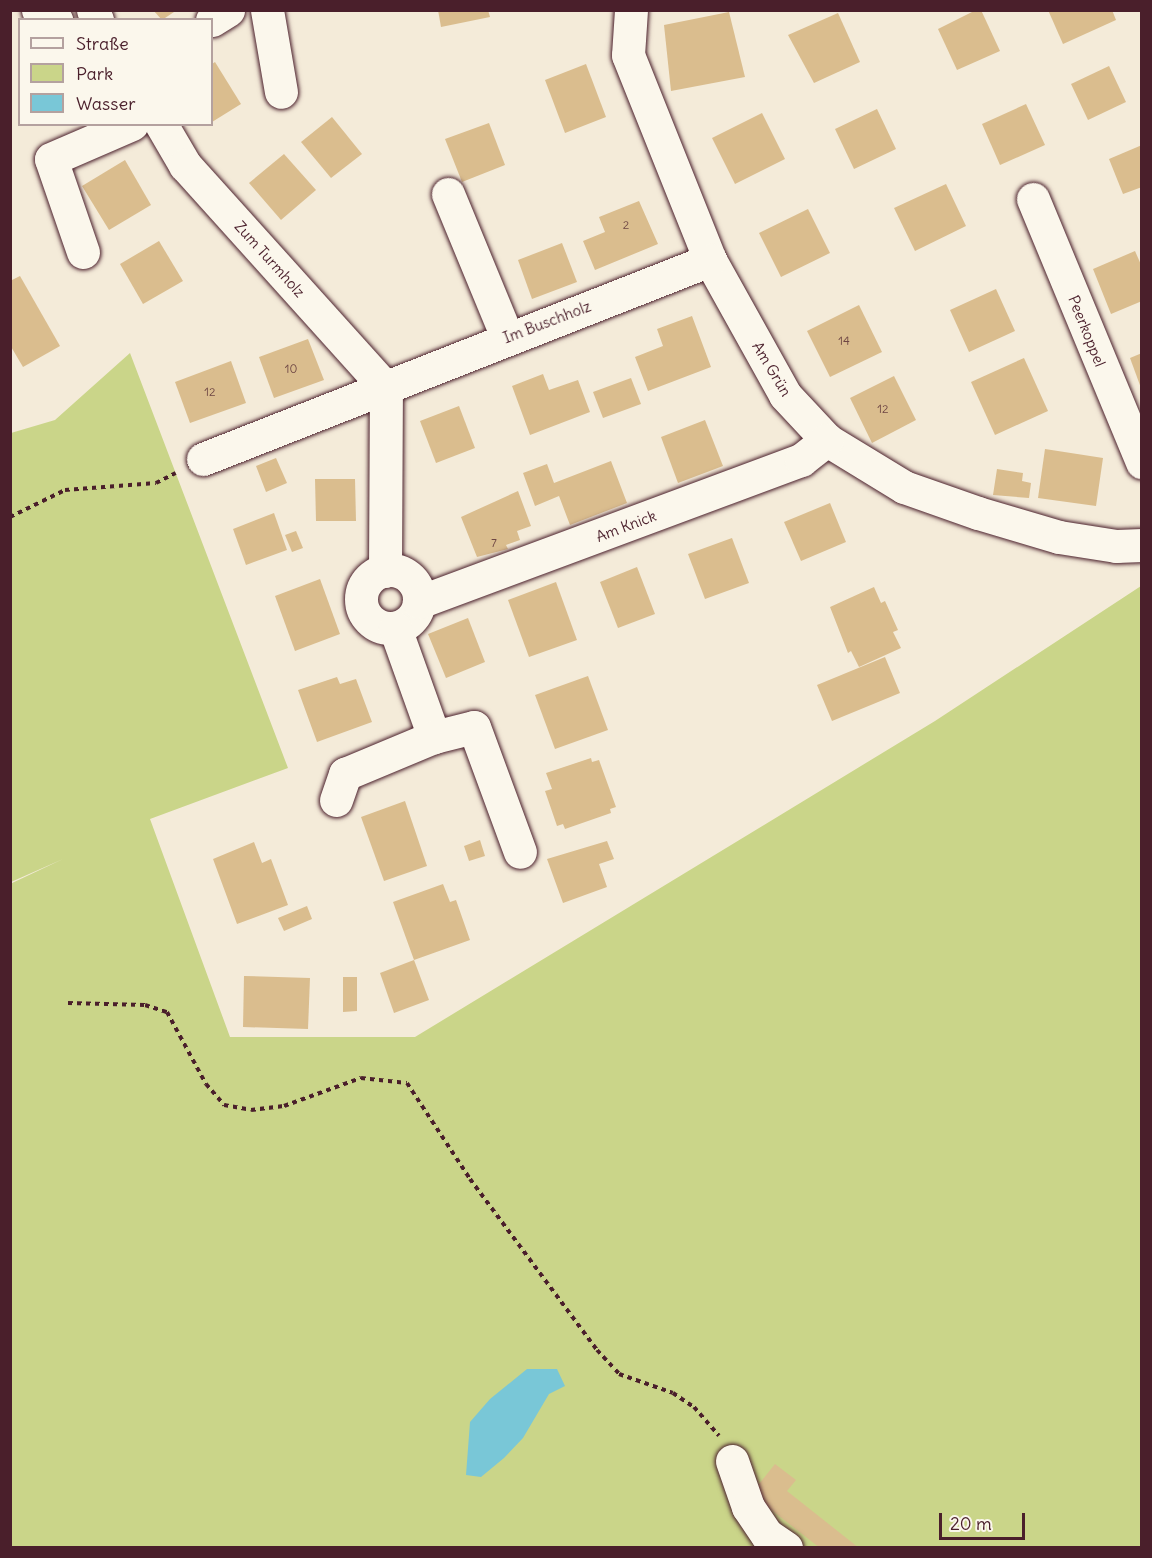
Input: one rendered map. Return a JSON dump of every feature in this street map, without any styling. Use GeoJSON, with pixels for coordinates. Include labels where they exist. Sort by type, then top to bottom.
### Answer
{"type":"FeatureCollection","features":[{"type":"Feature","properties":{"kind":"street"},"geometry":{"type":"LineString","coordinates":[[38,10],[52,18]]}},
{"type":"Feature","properties":{"kind":"street"},"geometry":{"type":"LineString","coordinates":[[213,19],[228,10]]}},
{"type":"Feature","properties":{"kind":"street"},"geometry":{"type":"LineString","coordinates":[[267,10],[281,92]]}},
{"type":"Feature","properties":{"kind":"street","name":"Am Grün"},"geometry":{"type":"LineString","coordinates":[[631,10],[628,55],[710,260],[785,395],[827,440],[904,487],[978,513],[1059,537],[1116,546],[1142,545]]}},
{"type":"Feature","properties":{"kind":"street"},"geometry":{"type":"LineString","coordinates":[[83,252],[51,159],[127,126]]}},
{"type":"Feature","properties":{"kind":"street","name":"Zum Turmholz"},"geometry":{"type":"LineString","coordinates":[[162,126],[185,165],[386,388]]}},
{"type":"Feature","properties":{"kind":"street"},"geometry":{"type":"LineString","coordinates":[[448,194],[507,337]]}},
{"type":"Feature","properties":{"kind":"street","name":"Peerkoppel"},"geometry":{"type":"LineString","coordinates":[[1033,199],[1142,462]]}},
{"type":"Feature","properties":{"kind":"street","name":"Im Buschholz"},"geometry":{"type":"LineString","coordinates":[[203,459],[386,388],[507,337],[710,260]]}},
{"type":"Feature","properties":{"kind":"street"},"geometry":{"type":"LineString","coordinates":[[386,388],[386,570]]}},
{"type":"Feature","properties":{"kind":"street","name":"Am Knick"},"geometry":{"type":"LineString","coordinates":[[419,602],[801,460],[827,440]]}},
{"type":"Feature","properties":{"kind":"street"},"geometry":{"type":"LineString","coordinates":[[386,570],[410,578],[419,602],[407,624],[395,628],[370,621],[361,598],[373,575],[386,570]]}},
{"type":"Feature","properties":{"kind":"street"},"geometry":{"type":"LineString","coordinates":[[395,628],[434,737]]}},
{"type":"Feature","properties":{"kind":"street"},"geometry":{"type":"LineString","coordinates":[[336,800],[345,774],[434,737],[474,727],[520,852]]}},
{"type":"Feature","properties":{"kind":"street"},"geometry":{"type":"LineString","coordinates":[[732,1461],[748,1507],[767,1534],[786,1548]]}},
{"type":"Feature","properties":{"kind":"path"},"geometry":{"type":"LineString","coordinates":[[10,517],[65,490],[156,483],[203,459]]}},
{"type":"Feature","properties":{"kind":"path"},"geometry":{"type":"LineString","coordinates":[[68,1003],[145,1005],[167,1012],[206,1084],[224,1106],[251,1110],[284,1106],[361,1078],[407,1083],[470,1179],[597,1350],[619,1374],[673,1393],[694,1407],[718,1434],[732,1461]]}},
{"type":"Feature","properties":{"kind":"green space"},"geometry":{"type":"Polygon","coordinates":[[[130,353],[288,768],[150,819],[230,1037],[415,1037],[935,721],[1141,586],[1141,1547],[11,1547],[10,884],[63,859],[11,882],[11,433],[55,420],[130,353]]]}},
{"type":"Feature","properties":{"kind":"water"},"geometry":{"type":"Polygon","coordinates":[[[527,1369],[557,1369],[565,1386],[549,1394],[523,1438],[504,1458],[481,1477],[466,1475],[470,1422],[490,1399],[527,1369]]]}},
{"type":"Feature","properties":{"kind":"building"},"geometry":{"type":"Polygon","coordinates":[[[153,10],[177,10],[165,18],[160,18],[153,10]]]}},
{"type":"Feature","properties":{"kind":"building"},"geometry":{"type":"Polygon","coordinates":[[[438,10],[488,10],[490,17],[441,27],[438,10]]]}},
{"type":"Feature","properties":{"kind":"building"},"geometry":{"type":"Polygon","coordinates":[[[976,10],[981,10],[1000,51],[957,70],[938,29],[976,10]]]}},
{"type":"Feature","properties":{"kind":"building"},"geometry":{"type":"Polygon","coordinates":[[[1048,10],[1112,10],[1116,20],[1063,44],[1048,10]]]}},
{"type":"Feature","properties":{"kind":"building"},"geometry":{"type":"Polygon","coordinates":[[[729,12],[745,77],[671,91],[664,25],[729,12]]]}},
{"type":"Feature","properties":{"kind":"building"},"geometry":{"type":"Polygon","coordinates":[[[838,13],[860,62],[814,83],[788,35],[838,13]]]}},
{"type":"Feature","properties":{"kind":"building"},"geometry":{"type":"Polygon","coordinates":[[[215,62],[241,104],[213,121],[213,63],[215,62]]]}},
{"type":"Feature","properties":{"kind":"building"},"geometry":{"type":"Polygon","coordinates":[[[586,64],[606,117],[565,133],[545,80],[586,64]]]}},
{"type":"Feature","properties":{"kind":"building"},"geometry":{"type":"Polygon","coordinates":[[[1109,66],[1126,102],[1088,120],[1071,84],[1109,66]]]}},
{"type":"Feature","properties":{"kind":"building"},"geometry":{"type":"Polygon","coordinates":[[[1026,104],[1045,145],[1000,165],[982,124],[1026,104]]]}},
{"type":"Feature","properties":{"kind":"building"},"geometry":{"type":"Polygon","coordinates":[[[877,109],[896,149],[854,169],[835,129],[877,109]]]}},
{"type":"Feature","properties":{"kind":"building"},"geometry":{"type":"Polygon","coordinates":[[[762,113],[785,159],[735,184],[712,138],[762,113]]]}},
{"type":"Feature","properties":{"kind":"building"},"geometry":{"type":"Polygon","coordinates":[[[332,117],[362,154],[331,178],[301,142],[332,117]]]}},
{"type":"Feature","properties":{"kind":"building"},"geometry":{"type":"Polygon","coordinates":[[[489,123],[505,165],[462,182],[445,139],[489,123]]]}},
{"type":"Feature","properties":{"kind":"building"},"geometry":{"type":"Polygon","coordinates":[[[1142,145],[1142,187],[1123,194],[1109,159],[1142,145]]]}},
{"type":"Feature","properties":{"kind":"building"},"geometry":{"type":"Polygon","coordinates":[[[284,154],[316,190],[281,220],[249,183],[284,154]]]}},
{"type":"Feature","properties":{"kind":"building"},"geometry":{"type":"Polygon","coordinates":[[[125,160],[151,205],[109,230],[82,186],[125,160]]]}},
{"type":"Feature","properties":{"kind":"building"},"geometry":{"type":"Polygon","coordinates":[[[946,184],[966,226],[915,251],[894,208],[946,184]]]}},
{"type":"Feature","properties":{"kind":"building"},"geometry":{"type":"Polygon","coordinates":[[[639,201],[658,244],[595,270],[583,241],[605,232],[599,217],[639,201]]]}},
{"type":"Feature","properties":{"kind":"building"},"geometry":{"type":"Polygon","coordinates":[[[808,209],[830,253],[781,277],[759,233],[808,209]]]}},
{"type":"Feature","properties":{"kind":"building"},"geometry":{"type":"Polygon","coordinates":[[[159,241],[183,281],[143,304],[120,264],[159,241]]]}},
{"type":"Feature","properties":{"kind":"building"},"geometry":{"type":"Polygon","coordinates":[[[562,243],[577,282],[532,299],[518,260],[562,243]]]}},
{"type":"Feature","properties":{"kind":"building"},"geometry":{"type":"Polygon","coordinates":[[[1135,251],[1142,267],[1142,301],[1111,314],[1093,269],[1135,251]]]}},
{"type":"Feature","properties":{"kind":"building"},"geometry":{"type":"Polygon","coordinates":[[[20,276],[60,346],[23,367],[10,345],[10,281],[20,276]]]}},
{"type":"Feature","properties":{"kind":"building"},"geometry":{"type":"Polygon","coordinates":[[[996,289],[1015,331],[969,352],[950,310],[996,289]]]}},
{"type":"Feature","properties":{"kind":"building"},"geometry":{"type":"Polygon","coordinates":[[[859,305],[882,352],[830,377],[807,331],[859,305]]]}},
{"type":"Feature","properties":{"kind":"building"},"geometry":{"type":"Polygon","coordinates":[[[692,316],[711,367],[648,391],[635,357],[663,346],[657,329],[692,316]]]}},
{"type":"Feature","properties":{"kind":"building"},"geometry":{"type":"Polygon","coordinates":[[[308,339],[324,380],[274,398],[259,357],[308,339]]]}},
{"type":"Feature","properties":{"kind":"building"},"geometry":{"type":"Polygon","coordinates":[[[1142,353],[1142,388],[1141,388],[1130,358],[1142,353]]]}},
{"type":"Feature","properties":{"kind":"building"},"geometry":{"type":"Polygon","coordinates":[[[1024,358],[1048,411],[995,435],[971,382],[1024,358]]]}},
{"type":"Feature","properties":{"kind":"building"},"geometry":{"type":"Polygon","coordinates":[[[231,361],[246,403],[190,423],[175,382],[231,361]]]}},
{"type":"Feature","properties":{"kind":"building"},"geometry":{"type":"Polygon","coordinates":[[[543,374],[549,390],[578,380],[590,412],[530,435],[512,386],[543,374]]]}},
{"type":"Feature","properties":{"kind":"building"},"geometry":{"type":"Polygon","coordinates":[[[894,376],[916,420],[872,443],[850,398],[894,376]]]}},
{"type":"Feature","properties":{"kind":"building"},"geometry":{"type":"Polygon","coordinates":[[[631,378],[641,404],[603,418],[593,392],[631,378]]]}},
{"type":"Feature","properties":{"kind":"building"},"geometry":{"type":"Polygon","coordinates":[[[459,406],[475,448],[436,463],[420,421],[459,406]]]}},
{"type":"Feature","properties":{"kind":"building"},"geometry":{"type":"Polygon","coordinates":[[[705,420],[723,466],[678,483],[661,437],[705,420]]]}},
{"type":"Feature","properties":{"kind":"building"},"geometry":{"type":"Polygon","coordinates":[[[1045,449],[1103,458],[1096,506],[1038,498],[1045,449]]]}},
{"type":"Feature","properties":{"kind":"building"},"geometry":{"type":"Polygon","coordinates":[[[276,458],[287,483],[266,492],[256,466],[276,458]]]}},
{"type":"Feature","properties":{"kind":"building"},"geometry":{"type":"Polygon","coordinates":[[[611,461],[627,503],[570,525],[559,496],[535,506],[523,473],[547,464],[554,483],[611,461]]]}},
{"type":"Feature","properties":{"kind":"building"},"geometry":{"type":"Polygon","coordinates":[[[997,469],[1023,473],[1022,481],[1031,483],[1029,498],[993,495],[997,469]]]}},
{"type":"Feature","properties":{"kind":"building"},"geometry":{"type":"Polygon","coordinates":[[[315,479],[355,479],[356,521],[316,521],[315,479]]]}},
{"type":"Feature","properties":{"kind":"building"},"geometry":{"type":"Polygon","coordinates":[[[518,491],[531,526],[517,531],[520,540],[506,545],[508,549],[477,557],[461,517],[518,491]]]}},
{"type":"Feature","properties":{"kind":"building"},"geometry":{"type":"Polygon","coordinates":[[[830,503],[846,542],[801,561],[784,522],[830,503]]]}},
{"type":"Feature","properties":{"kind":"building"},"geometry":{"type":"Polygon","coordinates":[[[274,513],[287,550],[246,565],[233,529],[274,513]]]}},
{"type":"Feature","properties":{"kind":"building"},"geometry":{"type":"Polygon","coordinates":[[[296,531],[303,548],[292,552],[285,535],[296,531]]]}},
{"type":"Feature","properties":{"kind":"building"},"geometry":{"type":"Polygon","coordinates":[[[732,538],[749,583],[705,599],[688,554],[732,538]]]}},
{"type":"Feature","properties":{"kind":"building"},"geometry":{"type":"Polygon","coordinates":[[[637,567],[655,614],[618,628],[600,582],[637,567]]]}},
{"type":"Feature","properties":{"kind":"building"},"geometry":{"type":"Polygon","coordinates":[[[320,579],[340,634],[295,651],[275,596],[320,579]]]}},
{"type":"Feature","properties":{"kind":"building"},"geometry":{"type":"Polygon","coordinates":[[[556,582],[577,640],[529,657],[508,600],[556,582]]]}},
{"type":"Feature","properties":{"kind":"building"},"geometry":{"type":"Polygon","coordinates":[[[874,587],[881,603],[885,601],[898,630],[893,632],[901,648],[859,667],[851,651],[848,653],[830,607],[874,587]]]}},
{"type":"Feature","properties":{"kind":"building"},"geometry":{"type":"Polygon","coordinates":[[[468,618],[485,662],[446,678],[428,634],[468,618]]]}},
{"type":"Feature","properties":{"kind":"building"},"geometry":{"type":"Polygon","coordinates":[[[885,657],[900,693],[832,721],[817,685],[885,657]]]}},
{"type":"Feature","properties":{"kind":"building"},"geometry":{"type":"Polygon","coordinates":[[[588,676],[608,730],[555,749],[535,695],[588,676]]]}},
{"type":"Feature","properties":{"kind":"building"},"geometry":{"type":"Polygon","coordinates":[[[337,677],[340,684],[356,679],[372,722],[317,742],[298,690],[337,677]]]}},
{"type":"Feature","properties":{"kind":"building"},"geometry":{"type":"Polygon","coordinates":[[[591,758],[592,762],[599,760],[616,807],[610,809],[611,813],[565,829],[563,824],[557,826],[545,791],[552,789],[546,773],[591,758]]]}},
{"type":"Feature","properties":{"kind":"building"},"geometry":{"type":"Polygon","coordinates":[[[405,801],[427,866],[384,881],[361,817],[405,801]]]}},
{"type":"Feature","properties":{"kind":"building"},"geometry":{"type":"Polygon","coordinates":[[[480,840],[485,856],[469,861],[464,846],[480,840]]]}},
{"type":"Feature","properties":{"kind":"building"},"geometry":{"type":"Polygon","coordinates":[[[607,841],[614,859],[599,864],[607,887],[563,903],[547,859],[607,841]]]}},
{"type":"Feature","properties":{"kind":"building"},"geometry":{"type":"Polygon","coordinates":[[[254,842],[262,863],[271,859],[288,905],[237,924],[213,859],[254,842]]]}},
{"type":"Feature","properties":{"kind":"building"},"geometry":{"type":"Polygon","coordinates":[[[443,884],[450,902],[456,900],[470,940],[414,960],[393,902],[443,884]]]}},
{"type":"Feature","properties":{"kind":"building"},"geometry":{"type":"Polygon","coordinates":[[[307,906],[312,919],[284,931],[278,918],[307,906]]]}},
{"type":"Feature","properties":{"kind":"building"},"geometry":{"type":"Polygon","coordinates":[[[414,960],[429,1000],[394,1013],[380,973],[414,960]]]}},
{"type":"Feature","properties":{"kind":"building"},"geometry":{"type":"Polygon","coordinates":[[[244,976],[310,978],[308,1029],[243,1027],[244,976]]]}},
{"type":"Feature","properties":{"kind":"building"},"geometry":{"type":"Polygon","coordinates":[[[343,977],[357,977],[357,1011],[343,1012],[343,977]]]}},
{"type":"Feature","properties":{"kind":"building"},"geometry":{"type":"Polygon","coordinates":[[[775,1464],[796,1480],[787,1491],[859,1548],[820,1548],[751,1494],[775,1464]]]}}]}
